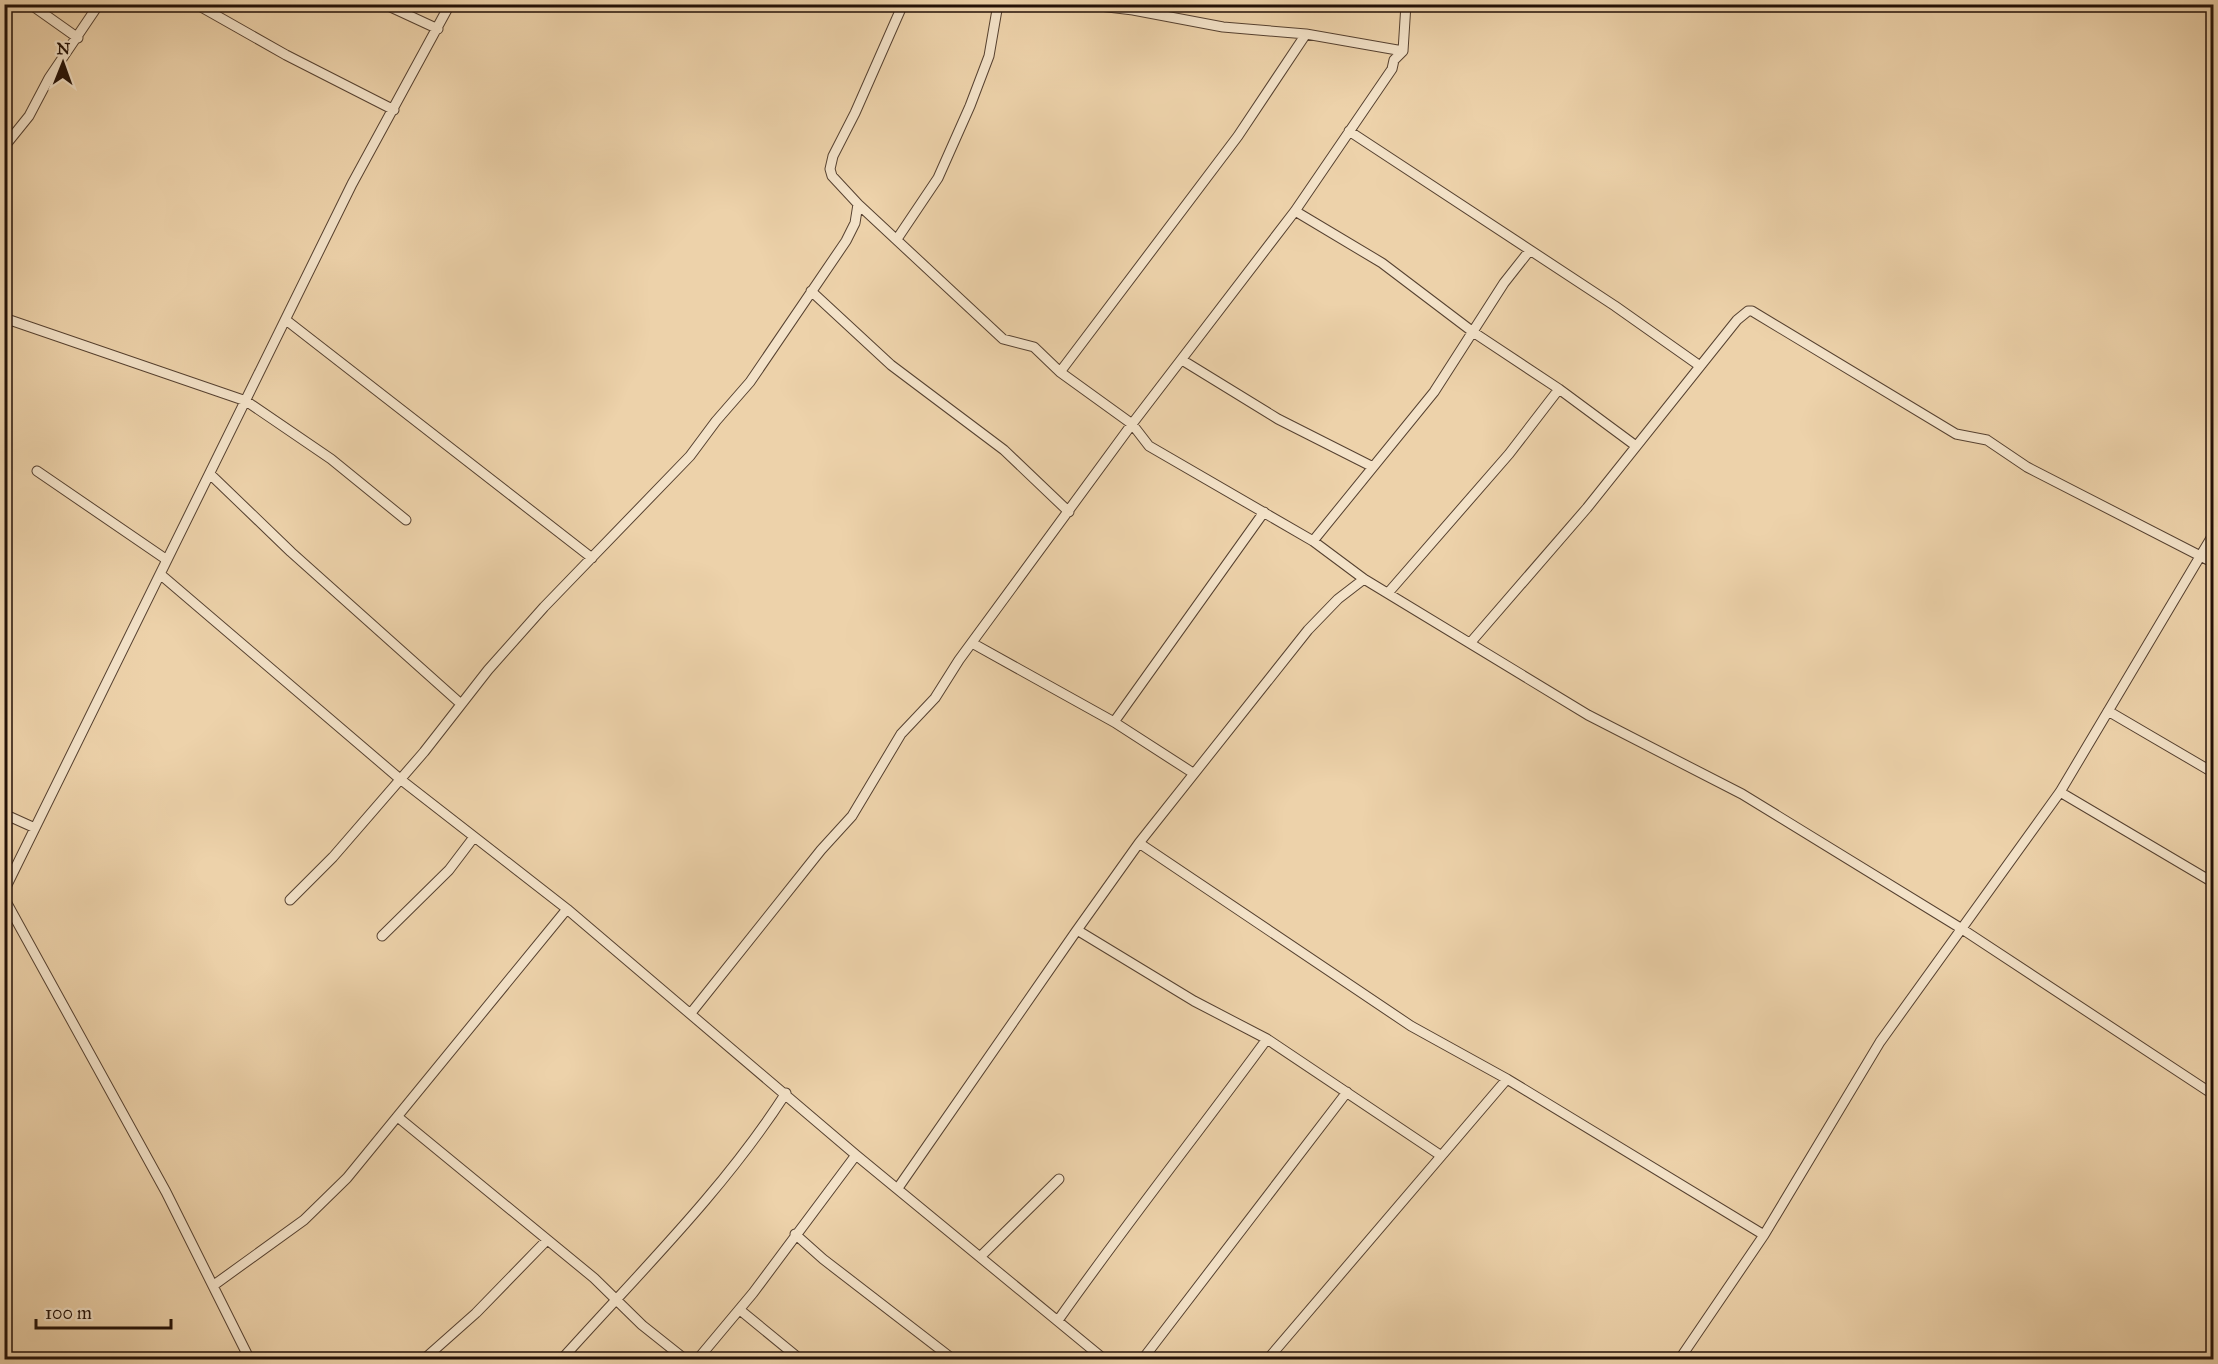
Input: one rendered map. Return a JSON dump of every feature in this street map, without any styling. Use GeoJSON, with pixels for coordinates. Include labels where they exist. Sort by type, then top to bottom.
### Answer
{"type":"FeatureCollection","features":[{"type":"Feature","properties":{"kind":"street"},"geometry":{"type":"LineString","coordinates":[[30,4],[78,38]]}},
{"type":"Feature","properties":{"kind":"street"},"geometry":{"type":"LineString","coordinates":[[4,147],[29,116],[49,78],[99,4]]}},
{"type":"Feature","properties":{"kind":"street"},"geometry":{"type":"LineString","coordinates":[[196,4],[286,55],[394,110]]}},
{"type":"Feature","properties":{"kind":"street"},"geometry":{"type":"LineString","coordinates":[[384,4],[438,29]]}},
{"type":"Feature","properties":{"kind":"street"},"geometry":{"type":"LineString","coordinates":[[4,891],[352,184],[450,4]]}},
{"type":"Feature","properties":{"kind":"street"},"geometry":{"type":"LineString","coordinates":[[903,4],[831,164],[832,176],[858,204],[1003,339],[1034,347],[1060,372],[1132,424],[1149,446],[1313,541],[1364,579],[1471,642],[1588,716],[1742,794],[1962,929],[2214,1095]]}},
{"type":"Feature","properties":{"kind":"street"},"geometry":{"type":"LineString","coordinates":[[897,239],[938,178],[970,106],[989,56],[998,4]]}},
{"type":"Feature","properties":{"kind":"street"},"geometry":{"type":"LineString","coordinates":[[1083,4],[1135,7],[1223,27],[1306,34],[1403,51]]}},
{"type":"Feature","properties":{"kind":"street"},"geometry":{"type":"LineString","coordinates":[[691,1013],[821,850],[852,816],[901,734],[935,698],[972,643],[1132,424],[1295,212],[1392,69],[1394,60],[1403,51],[1406,4]]}},
{"type":"Feature","properties":{"kind":"street"},"geometry":{"type":"LineString","coordinates":[[1060,372],[1238,136],[1306,34]]}},
{"type":"Feature","properties":{"kind":"street"},"geometry":{"type":"LineString","coordinates":[[1349,131],[1530,250],[1700,366]]}},
{"type":"Feature","properties":{"kind":"street"},"geometry":{"type":"LineString","coordinates":[[290,900],[333,857],[543,607],[690,456],[716,421],[750,382],[851,232],[858,204]]}},
{"type":"Feature","properties":{"kind":"street"},"geometry":{"type":"LineString","coordinates":[[1295,212],[1382,264],[1473,332],[1559,389],[1636,446]]}},
{"type":"Feature","properties":{"kind":"street"},"geometry":{"type":"LineString","coordinates":[[1313,541],[1434,392],[1504,283],[1530,250]]}},
{"type":"Feature","properties":{"kind":"street"},"geometry":{"type":"LineString","coordinates":[[811,291],[891,365],[1004,450],[1069,512]]}},
{"type":"Feature","properties":{"kind":"street"},"geometry":{"type":"LineString","coordinates":[[1471,642],[1587,508],[1742,314],[1752,311],[1956,434],[1987,440],[2027,467],[2214,563]]}},
{"type":"Feature","properties":{"kind":"street"},"geometry":{"type":"LineString","coordinates":[[4,318],[246,401],[331,459],[406,520]]}},
{"type":"Feature","properties":{"kind":"street"},"geometry":{"type":"LineString","coordinates":[[286,320],[592,558]]}},
{"type":"Feature","properties":{"kind":"street"},"geometry":{"type":"LineString","coordinates":[[1182,360],[1278,419],[1373,468]]}},
{"type":"Feature","properties":{"kind":"street"},"geometry":{"type":"LineString","coordinates":[[1388,593],[1509,454],[1559,389]]}},
{"type":"Feature","properties":{"kind":"street"},"geometry":{"type":"LineString","coordinates":[[37,471],[167,560]]}},
{"type":"Feature","properties":{"kind":"street"},"geometry":{"type":"LineString","coordinates":[[210,474],[291,552],[461,704]]}},
{"type":"Feature","properties":{"kind":"street"},"geometry":{"type":"LineString","coordinates":[[1114,722],[1263,512]]}},
{"type":"Feature","properties":{"kind":"street"},"geometry":{"type":"LineString","coordinates":[[1679,1359],[1764,1235],[1880,1042],[2060,792],[2214,533]]}},
{"type":"Feature","properties":{"kind":"street"},"geometry":{"type":"LineString","coordinates":[[160,574],[400,779],[567,909],[786,1093],[856,1155],[1106,1359]]}},
{"type":"Feature","properties":{"kind":"street"},"geometry":{"type":"LineString","coordinates":[[898,1188],[1139,843],[1308,630],[1338,599],[1364,579]]}},
{"type":"Feature","properties":{"kind":"street"},"geometry":{"type":"LineString","coordinates":[[972,643],[1114,722],[1193,773]]}},
{"type":"Feature","properties":{"kind":"street"},"geometry":{"type":"LineString","coordinates":[[2108,711],[2214,773]]}},
{"type":"Feature","properties":{"kind":"street"},"geometry":{"type":"LineString","coordinates":[[2060,792],[2214,883]]}},
{"type":"Feature","properties":{"kind":"street"},"geometry":{"type":"LineString","coordinates":[[4,814],[35,828]]}},
{"type":"Feature","properties":{"kind":"street"},"geometry":{"type":"LineString","coordinates":[[382,936],[449,870],[474,837]]}},
{"type":"Feature","properties":{"kind":"street"},"geometry":{"type":"LineString","coordinates":[[1139,843],[1411,1026],[1506,1079],[1764,1235]]}},
{"type":"Feature","properties":{"kind":"street"},"geometry":{"type":"LineString","coordinates":[[4,898],[166,1192],[250,1359]]}},
{"type":"Feature","properties":{"kind":"street"},"geometry":{"type":"LineString","coordinates":[[214,1285],[304,1220],[347,1178],[399,1118],[567,909]]}},
{"type":"Feature","properties":{"kind":"street"},"geometry":{"type":"LineString","coordinates":[[1077,930],[1194,1001],[1267,1039],[1440,1155]]}},
{"type":"Feature","properties":{"kind":"street"},"geometry":{"type":"LineString","coordinates":[[1059,1320],[1122,1230],[1192,1141],[1267,1039]]}},
{"type":"Feature","properties":{"kind":"street"},"geometry":{"type":"LineString","coordinates":[[1267,1359],[1506,1079]]}},
{"type":"Feature","properties":{"kind":"street"},"geometry":{"type":"LineString","coordinates":[[1142,1359],[1347,1092]]}},
{"type":"Feature","properties":{"kind":"street"},"geometry":{"type":"LineString","coordinates":[[561,1359],[717,1187],[758,1136],[786,1093]]}},
{"type":"Feature","properties":{"kind":"street"},"geometry":{"type":"LineString","coordinates":[[399,1118],[616,1298],[642,1325],[686,1359]]}},
{"type":"Feature","properties":{"kind":"street"},"geometry":{"type":"LineString","coordinates":[[697,1359],[740,1310],[856,1155]]}},
{"type":"Feature","properties":{"kind":"street"},"geometry":{"type":"LineString","coordinates":[[981,1256],[1059,1179]]}},
{"type":"Feature","properties":{"kind":"street"},"geometry":{"type":"LineString","coordinates":[[795,1234],[831,1265],[954,1359]]}},
{"type":"Feature","properties":{"kind":"street"},"geometry":{"type":"LineString","coordinates":[[423,1359],[476,1313],[547,1240]]}},
{"type":"Feature","properties":{"kind":"street"},"geometry":{"type":"LineString","coordinates":[[740,1310],[801,1359]]}}]}
